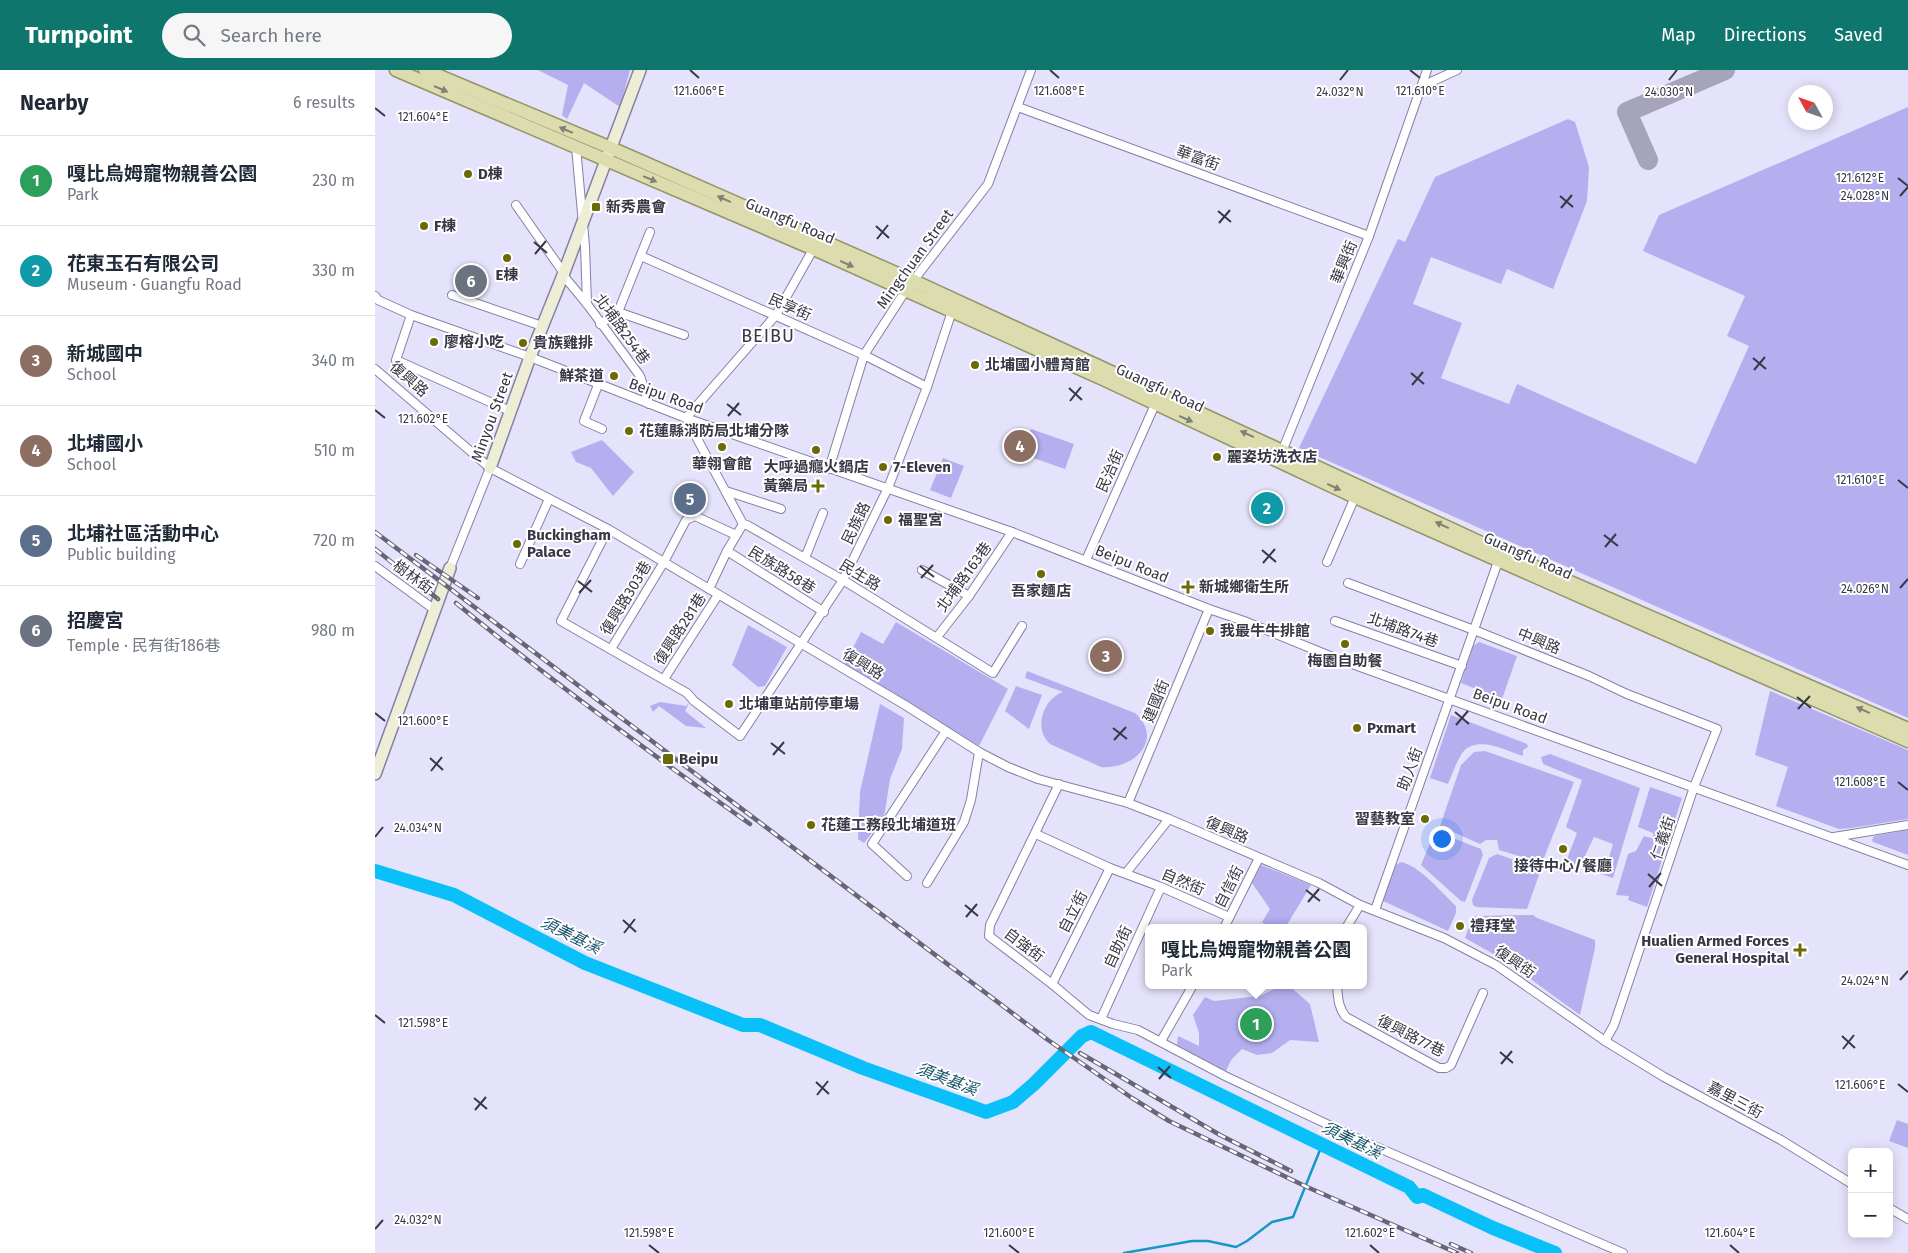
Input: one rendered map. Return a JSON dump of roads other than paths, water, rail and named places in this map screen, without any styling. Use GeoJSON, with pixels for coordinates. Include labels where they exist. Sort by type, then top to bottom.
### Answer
{"type":"FeatureCollection","features":[{"type":"Feature","properties":{"kind":"main road","name":"Guangfu Road"},"geometry":{"type":"LineString","coordinates":[[396,70],[576,147],[608,154]]}},
{"type":"Feature","properties":{"kind":"main road","name":"Guangfu Road"},"geometry":{"type":"LineString","coordinates":[[425,70],[608,154],[910,286],[1500,557],[1908,741]]}},
{"type":"Feature","properties":{"kind":"main road","name":"Guangfu Road"},"geometry":{"type":"LineString","coordinates":[[1281,456],[1355,497],[1908,729]]}},
{"type":"Feature","properties":{"kind":"street","name":"Minyou Street"},"geometry":{"type":"LineString","coordinates":[[375,774],[450,568],[490,468],[530,357],[640,70]]}},
{"type":"Feature","properties":{"kind":"street","name":"Mingchuan Street"},"geometry":{"type":"LineString","coordinates":[[829,468],[864,355],[910,286],[988,184],[1031,70]]}},
{"type":"Feature","properties":{"kind":"street","name":"華興街"},"geometry":{"type":"LineString","coordinates":[[1281,456],[1369,236],[1427,70]]}},
{"type":"Feature","properties":{"kind":"street"},"geometry":{"type":"LineString","coordinates":[[1422,86],[1457,70]]}},
{"type":"Feature","properties":{"kind":"street","name":"華富街"},"geometry":{"type":"LineString","coordinates":[[1018,107],[1369,236]]}},
{"type":"Feature","properties":{"kind":"street"},"geometry":{"type":"LineString","coordinates":[[576,147],[583,219],[587,304]]}},
{"type":"Feature","properties":{"kind":"street","name":"北埔路254巷"},"geometry":{"type":"LineString","coordinates":[[516,205],[563,273],[640,376],[649,404]]}},
{"type":"Feature","properties":{"kind":"street"},"geometry":{"type":"LineString","coordinates":[[600,324],[618,312],[650,232]]}},
{"type":"Feature","properties":{"kind":"street"},"geometry":{"type":"LineString","coordinates":[[709,589],[727,551],[743,524],[687,418],[776,315],[816,245]]}},
{"type":"Feature","properties":{"kind":"street","name":"民享街"},"geometry":{"type":"LineString","coordinates":[[641,256],[864,355],[927,387]]}},
{"type":"Feature","properties":{"kind":"street"},"geometry":{"type":"LineString","coordinates":[[452,295],[542,326]]}},
{"type":"Feature","properties":{"kind":"street","name":"Beipu Road"},"geometry":{"type":"LineString","coordinates":[[375,296],[378,300],[411,315],[530,357],[649,404],[1012,532],[1331,656],[1908,865]]}},
{"type":"Feature","properties":{"kind":"street","name":"民族路"},"geometry":{"type":"LineString","coordinates":[[664,679],[687,693],[694,701],[740,736],[803,644],[843,580],[888,488],[927,387],[954,306]]}},
{"type":"Feature","properties":{"kind":"street"},"geometry":{"type":"LineString","coordinates":[[618,312],[684,335]]}},
{"type":"Feature","properties":{"kind":"street"},"geometry":{"type":"LineString","coordinates":[[411,315],[396,360],[510,411]]}},
{"type":"Feature","properties":{"kind":"street","name":"復興路"},"geometry":{"type":"LineString","coordinates":[[375,369],[490,468],[608,529],[803,644],[979,752],[1008,767],[1038,779],[1128,803],[1169,819],[1319,883],[1360,905],[1375,910]]}},
{"type":"Feature","properties":{"kind":"street"},"geometry":{"type":"LineString","coordinates":[[598,385],[584,420],[602,428]]}},
{"type":"Feature","properties":{"kind":"street","name":"民治街"},"geometry":{"type":"LineString","coordinates":[[1086,560],[1157,399]]}},
{"type":"Feature","properties":{"kind":"street"},"geometry":{"type":"LineString","coordinates":[[726,491],[781,509]]}},
{"type":"Feature","properties":{"kind":"street"},"geometry":{"type":"LineString","coordinates":[[1327,562],[1355,497]]}},
{"type":"Feature","properties":{"kind":"street"},"geometry":{"type":"LineString","coordinates":[[520,564],[549,498]]}},
{"type":"Feature","properties":{"kind":"street"},"geometry":{"type":"LineString","coordinates":[[805,558],[823,513]]}},
{"type":"Feature","properties":{"kind":"street","name":"復興路303巷"},"geometry":{"type":"LineString","coordinates":[[611,648],[664,562],[686,520],[695,516],[736,535]]}},
{"type":"Feature","properties":{"kind":"street","name":"民生路"},"geometry":{"type":"LineString","coordinates":[[743,524],[843,580],[993,673],[1022,626]]}},
{"type":"Feature","properties":{"kind":"street"},"geometry":{"type":"LineString","coordinates":[[608,529],[561,621],[664,679]]}},
{"type":"Feature","properties":{"kind":"street","name":"北埔路163巷"},"geometry":{"type":"LineString","coordinates":[[937,637],[969,596],[1012,532]]}},
{"type":"Feature","properties":{"kind":"street","name":"民族路58巷"},"geometry":{"type":"LineString","coordinates":[[727,551],[824,612]]}},
{"type":"Feature","properties":{"kind":"street","name":"助人街"},"geometry":{"type":"LineString","coordinates":[[1375,910],[1500,557]]}},
{"type":"Feature","properties":{"kind":"street","name":"樹林街"},"geometry":{"type":"LineString","coordinates":[[375,566],[435,610]]}},
{"type":"Feature","properties":{"kind":"street"},"geometry":{"type":"LineString","coordinates":[[922,570],[969,596]]}},
{"type":"Feature","properties":{"kind":"street","name":"中興路"},"geometry":{"type":"LineString","coordinates":[[1348,583],[1474,630],[1589,676],[1627,694],[1717,729]]}},
{"type":"Feature","properties":{"kind":"street","name":"復興路281巷"},"geometry":{"type":"LineString","coordinates":[[664,679],[719,595]]}},
{"type":"Feature","properties":{"kind":"street","name":"建國街"},"geometry":{"type":"LineString","coordinates":[[1128,803],[1209,609]]}},
{"type":"Feature","properties":{"kind":"street","name":"北埔路74巷"},"geometry":{"type":"LineString","coordinates":[[1335,621],[1462,666]]}},
{"type":"Feature","properties":{"kind":"street","name":"仁義街"},"geometry":{"type":"LineString","coordinates":[[1605,1041],[1614,1026],[1694,787],[1717,729]]}},
{"type":"Feature","properties":{"kind":"street"},"geometry":{"type":"LineString","coordinates":[[907,876],[872,844],[946,731]]}},
{"type":"Feature","properties":{"kind":"street"},"geometry":{"type":"LineString","coordinates":[[927,882],[964,822],[971,800],[979,752]]}},
{"type":"Feature","properties":{"kind":"street","name":"自強街"},"geometry":{"type":"LineString","coordinates":[[1059,784],[990,925],[989,936],[1089,1015],[1113,1024],[1138,1030],[1225,1076],[1365,1142],[1623,1253]]}},
{"type":"Feature","properties":{"kind":"street"},"geometry":{"type":"LineString","coordinates":[[1036,834],[1110,868],[1126,873],[1169,819]]}},
{"type":"Feature","properties":{"kind":"street"},"geometry":{"type":"LineString","coordinates":[[1832,837],[1908,825]]}},
{"type":"Feature","properties":{"kind":"street","name":"自信街"},"geometry":{"type":"LineString","coordinates":[[1225,924],[1259,858]]}},
{"type":"Feature","properties":{"kind":"street","name":"自立街"},"geometry":{"type":"LineString","coordinates":[[1052,984],[1110,868]]}},
{"type":"Feature","properties":{"kind":"street","name":"自然街"},"geometry":{"type":"LineString","coordinates":[[1126,873],[1229,917]]}},
{"type":"Feature","properties":{"kind":"street","name":"自助街"},"geometry":{"type":"LineString","coordinates":[[1101,1019],[1161,887]]}},
{"type":"Feature","properties":{"kind":"street"},"geometry":{"type":"LineString","coordinates":[[1348,924],[1360,905]]}},
{"type":"Feature","properties":{"kind":"street","name":"復興街"},"geometry":{"type":"LineString","coordinates":[[1375,910],[1478,954],[1497,965],[1605,1041]]}},
{"type":"Feature","properties":{"kind":"street"},"geometry":{"type":"LineString","coordinates":[[1161,1042],[1191,989]]}},
{"type":"Feature","properties":{"kind":"street","name":"復興路77巷"},"geometry":{"type":"LineString","coordinates":[[1337,989],[1341,1011],[1346,1017],[1439,1068],[1451,1065],[1483,993]]}},
{"type":"Feature","properties":{"kind":"street","name":"嘉里三街"},"geometry":{"type":"LineString","coordinates":[[1605,1041],[1664,1077],[1781,1140],[1848,1182]]}},
{"type":"Feature","properties":{"kind":"street"},"geometry":{"type":"LineString","coordinates":[[1893,1210],[1908,1219]]}},
{"type":"Feature","properties":{"kind":"waterway","name":"須美基溪"},"geometry":{"type":"LineString","coordinates":[[375,871],[454,895],[585,963],[743,1025],[760,1025],[863,1068],[986,1112],[1013,1102],[1034,1084],[1082,1036],[1091,1032],[1409,1187],[1417,1197],[1423,1195],[1493,1228],[1555,1253]]}},
{"type":"Feature","properties":{"kind":"waterway"},"geometry":{"type":"LineString","coordinates":[[1124,1253],[1192,1241],[1208,1241],[1236,1247],[1272,1222],[1293,1217],[1322,1145]]}},
{"type":"Feature","properties":{"kind":"railway"},"geometry":{"type":"LineString","coordinates":[[375,532],[1048,1040],[1132,1098],[1169,1121],[1307,1187],[1457,1253]]}},
{"type":"Feature","properties":{"kind":"railway"},"geometry":{"type":"LineString","coordinates":[[375,549],[438,599]]}},
{"type":"Feature","properties":{"kind":"railway"},"geometry":{"type":"LineString","coordinates":[[416,555],[478,598]]}},
{"type":"Feature","properties":{"kind":"railway"},"geometry":{"type":"LineString","coordinates":[[456,603],[601,716],[750,824]]}},
{"type":"Feature","properties":{"kind":"railway"},"geometry":{"type":"LineString","coordinates":[[1080,1053],[1220,1135],[1291,1171]]}},
{"type":"Feature","properties":{"kind":"railway"},"geometry":{"type":"LineString","coordinates":[[1451,1244],[1471,1253]]}},
{"type":"Feature","properties":{"kind":"place","name":"D棟"},"geometry":{"type":"Point","coordinates":[468,174]}},
{"type":"Feature","properties":{"kind":"place","name":"新秀農會"},"geometry":{"type":"Point","coordinates":[596,207]}},
{"type":"Feature","properties":{"kind":"place","name":"F棟"},"geometry":{"type":"Point","coordinates":[424,226]}},
{"type":"Feature","properties":{"kind":"place","name":"E棟"},"geometry":{"type":"Point","coordinates":[507,258]}},
{"type":"Feature","properties":{"kind":"place","name":"招慶宮"},"geometry":{"type":"Point","coordinates":[471,281]}},
{"type":"Feature","properties":{"kind":"place","name":"廖榕小吃"},"geometry":{"type":"Point","coordinates":[434,342]}},
{"type":"Feature","properties":{"kind":"place","name":"貴族雞排"},"geometry":{"type":"Point","coordinates":[523,343]}},
{"type":"Feature","properties":{"kind":"place","name":"北埔國小體育館"},"geometry":{"type":"Point","coordinates":[975,365]}},
{"type":"Feature","properties":{"kind":"place","name":"鮮茶道"},"geometry":{"type":"Point","coordinates":[614,376]}},
{"type":"Feature","properties":{"kind":"place","name":"花蓮縣消防局北埔分隊"},"geometry":{"type":"Point","coordinates":[629,431]}},
{"type":"Feature","properties":{"kind":"place","name":"北埔國小"},"geometry":{"type":"Point","coordinates":[1020,446]}},
{"type":"Feature","properties":{"kind":"place","name":"華翎會館"},"geometry":{"type":"Point","coordinates":[722,447]}},
{"type":"Feature","properties":{"kind":"place","name":"大呼過癮火鍋店"},"geometry":{"type":"Point","coordinates":[816,450]}},
{"type":"Feature","properties":{"kind":"place","name":"麗姿坊洗衣店"},"geometry":{"type":"Point","coordinates":[1217,457]}},
{"type":"Feature","properties":{"kind":"place","name":"7-Eleven"},"geometry":{"type":"Point","coordinates":[883,467]}},
{"type":"Feature","properties":{"kind":"place","name":"黃藥局"},"geometry":{"type":"Point","coordinates":[818,486]}},
{"type":"Feature","properties":{"kind":"place","name":"北埔社區活動中心"},"geometry":{"type":"Point","coordinates":[690,499]}},
{"type":"Feature","properties":{"kind":"place","name":"花東玉石有限公司"},"geometry":{"type":"Point","coordinates":[1267,508]}},
{"type":"Feature","properties":{"kind":"place","name":"福聖宮"},"geometry":{"type":"Point","coordinates":[888,520]}},
{"type":"Feature","properties":{"kind":"place","name":"Buckingham Palace"},"geometry":{"type":"Point","coordinates":[517,544]}},
{"type":"Feature","properties":{"kind":"place","name":"吾家麵店"},"geometry":{"type":"Point","coordinates":[1041,574]}},
{"type":"Feature","properties":{"kind":"place","name":"新城鄉衛生所"},"geometry":{"type":"Point","coordinates":[1188,587]}},
{"type":"Feature","properties":{"kind":"place","name":"我最牛牛排館"},"geometry":{"type":"Point","coordinates":[1210,631]}},
{"type":"Feature","properties":{"kind":"place","name":"梅園自助餐"},"geometry":{"type":"Point","coordinates":[1345,644]}},
{"type":"Feature","properties":{"kind":"place","name":"新城國中"},"geometry":{"type":"Point","coordinates":[1106,656]}},
{"type":"Feature","properties":{"kind":"place","name":"北埔車站前停車場"},"geometry":{"type":"Point","coordinates":[729,704]}},
{"type":"Feature","properties":{"kind":"place","name":"Pxmart"},"geometry":{"type":"Point","coordinates":[1357,728]}},
{"type":"Feature","properties":{"kind":"place","name":"Beipu"},"geometry":{"type":"Point","coordinates":[668,759]}},
{"type":"Feature","properties":{"kind":"place","name":"習藝教室"},"geometry":{"type":"Point","coordinates":[1425,819]}},
{"type":"Feature","properties":{"kind":"place","name":"花蓮工務段北埔道班"},"geometry":{"type":"Point","coordinates":[811,825]}},
{"type":"Feature","properties":{"kind":"place","name":"接待中心/餐廳"},"geometry":{"type":"Point","coordinates":[1563,849]}},
{"type":"Feature","properties":{"kind":"place","name":"禮拜堂"},"geometry":{"type":"Point","coordinates":[1460,926]}},
{"type":"Feature","properties":{"kind":"place","name":"Hualien Armed Forces General Hospital"},"geometry":{"type":"Point","coordinates":[1800,950]}},
{"type":"Feature","properties":{"kind":"place","name":"嘎比烏姆寵物親善公園"},"geometry":{"type":"Point","coordinates":[1256,1024]}},
{"type":"Feature","properties":{"kind":"district","name":"BEIBU"},"geometry":{"type":"Point","coordinates":[768,336]}}]}
